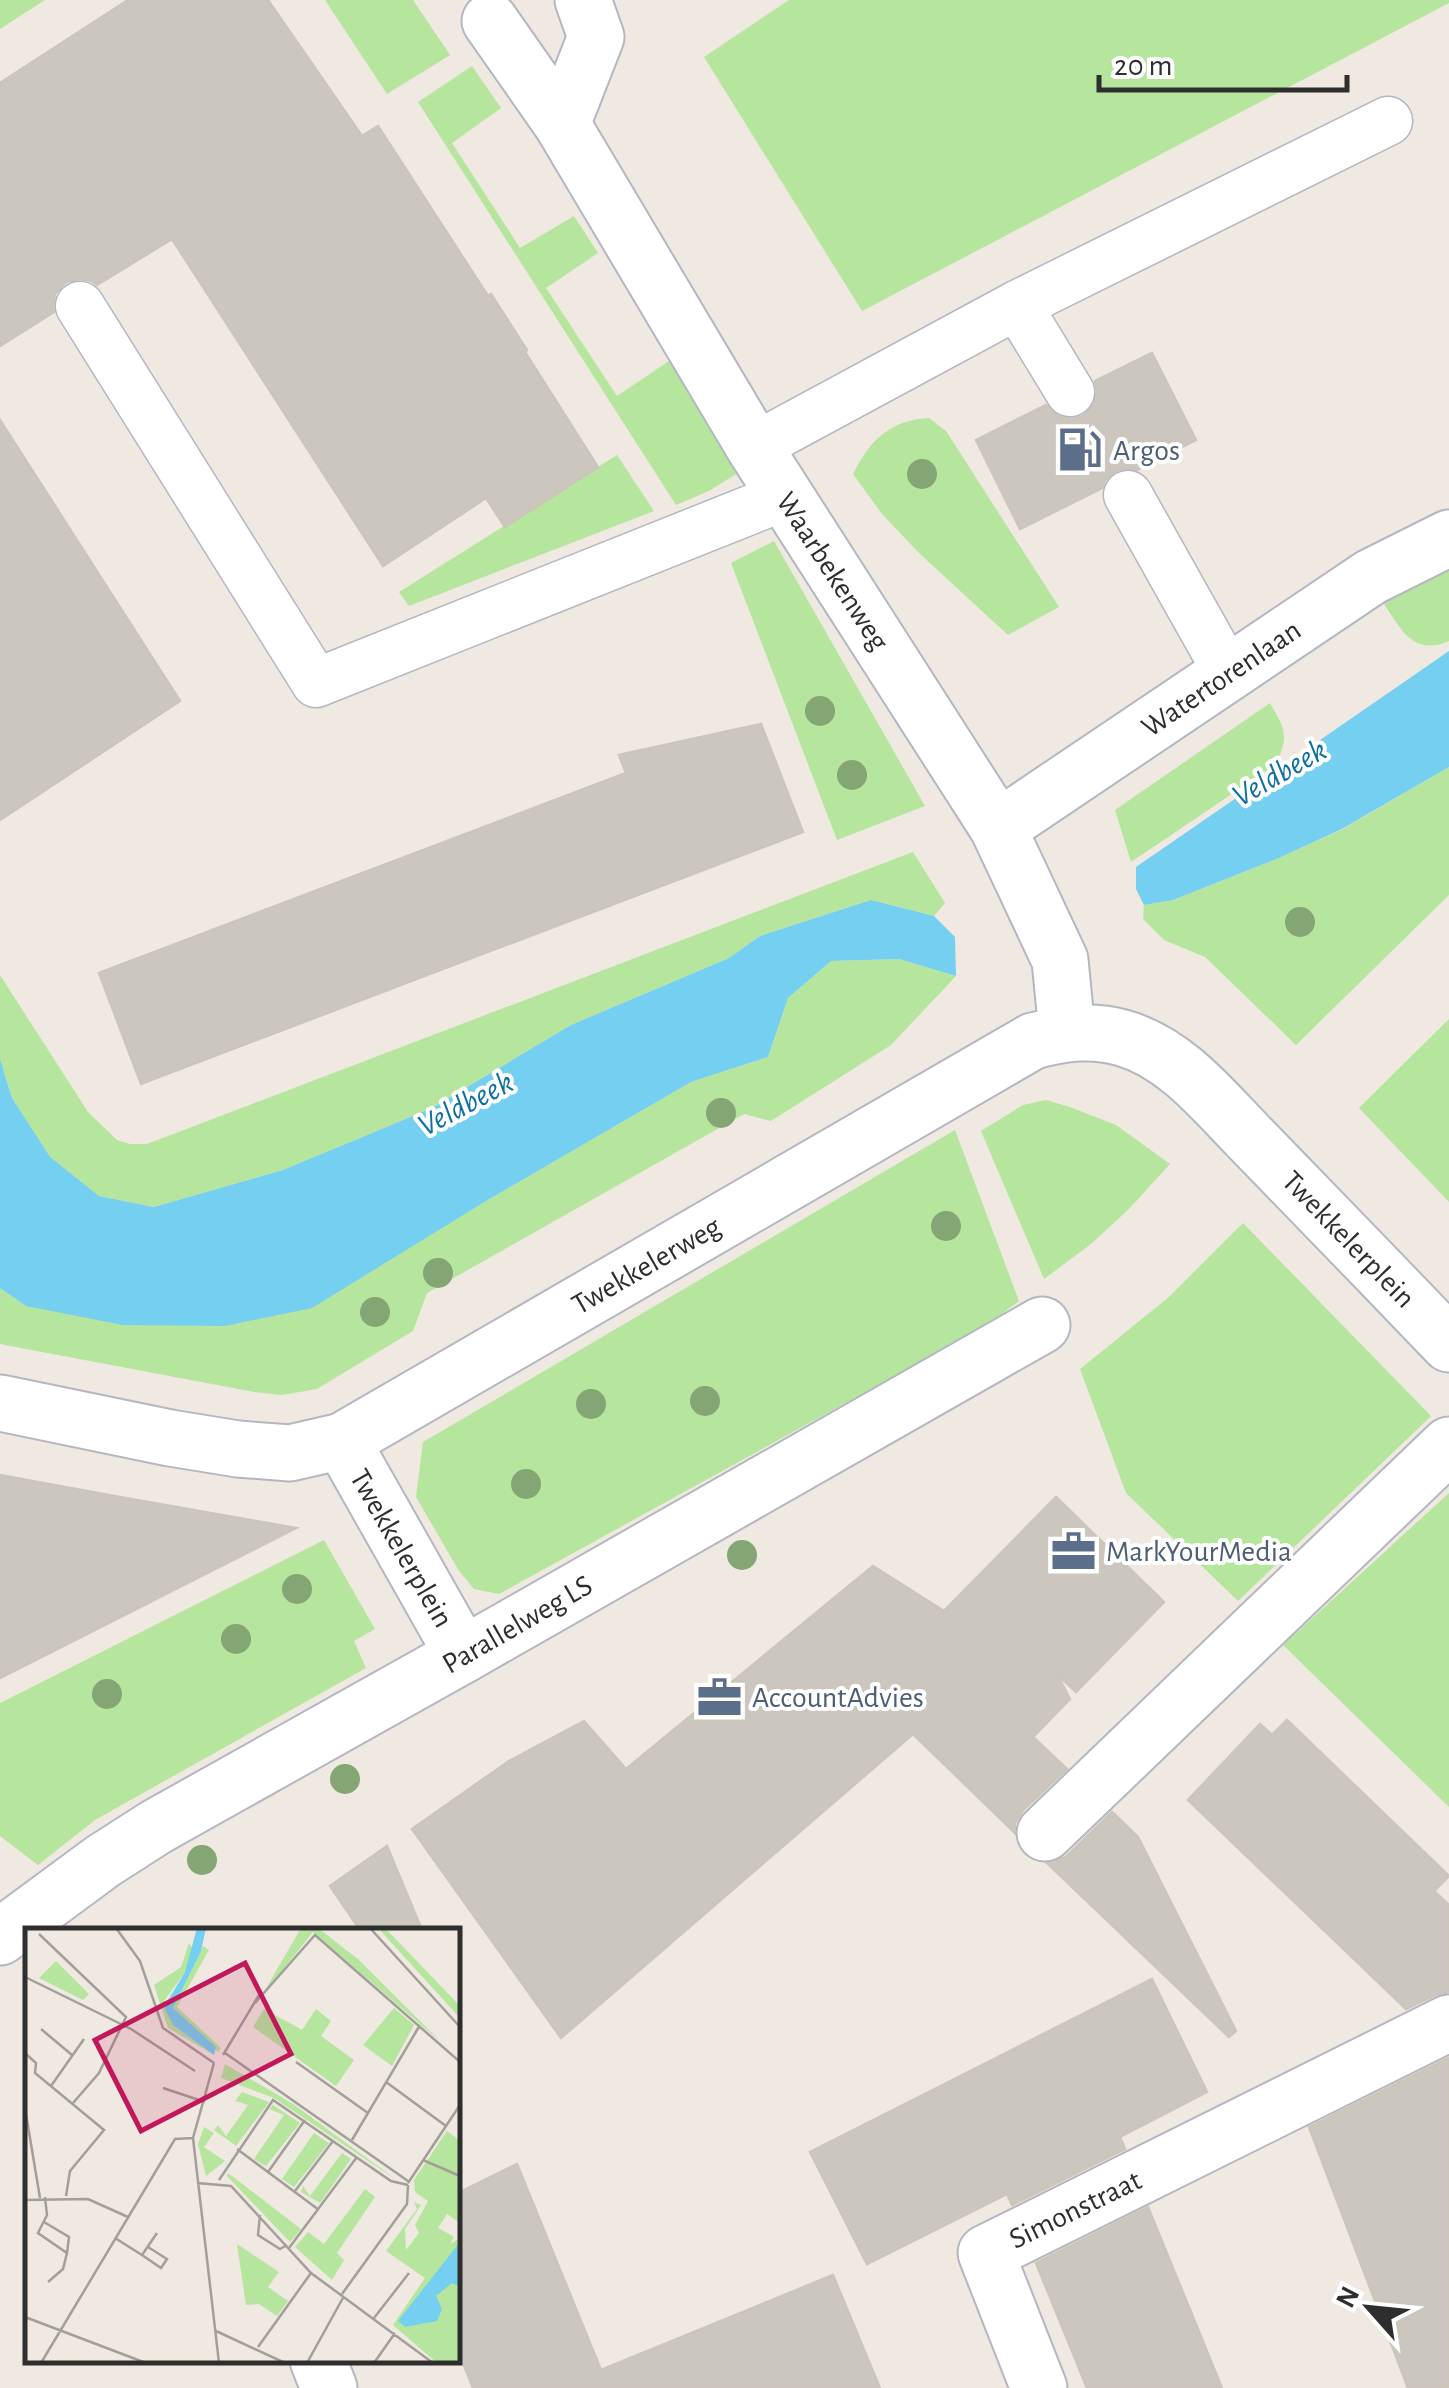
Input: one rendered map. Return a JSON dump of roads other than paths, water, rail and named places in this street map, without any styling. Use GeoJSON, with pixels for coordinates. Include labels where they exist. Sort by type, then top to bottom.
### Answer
{"type":"FeatureCollection","features":[{"type":"Feature","properties":{"kind":"street"},"geometry":{"type":"LineString","coordinates":[[562,124],[596,37],[583,0]]}},
{"type":"Feature","properties":{"kind":"street","name":"Waarbekenweg"},"geometry":{"type":"LineString","coordinates":[[490,21],[562,124],[754,447],[998,828],[1060,960],[1067,1032]]}},
{"type":"Feature","properties":{"kind":"street","name":"Watertorenlaan"},"geometry":{"type":"LineString","coordinates":[[998,828],[1371,578],[1449,538]]}},
{"type":"Feature","properties":{"kind":"street","name":"Twekkelerweg"},"geometry":{"type":"LineString","coordinates":[[0,1403],[238,1449],[290,1452],[342,1441],[1033,1041],[1067,1032],[1087,1031],[1125,1038],[1164,1057],[1191,1078],[1248,1136]]}},
{"type":"Feature","properties":{"kind":"street","name":"Twekkelerplein"},"geometry":{"type":"LineString","coordinates":[[1248,1136],[1449,1344]]}},
{"type":"Feature","properties":{"kind":"street","name":"Parallelweg LS"},"geometry":{"type":"LineString","coordinates":[[9,1938],[103,1861],[156,1827],[1042,1324]]}},
{"type":"Feature","properties":{"kind":"street","name":"Twekkelerplein"},"geometry":{"type":"LineString","coordinates":[[342,1441],[463,1655]]}},
{"type":"Feature","properties":{"kind":"street"},"geometry":{"type":"LineString","coordinates":[[1045,1833],[1449,1445]]}},
{"type":"Feature","properties":{"kind":"street","name":"Simonstraat"},"geometry":{"type":"LineString","coordinates":[[1039,2388],[986,2253],[1449,2023]]}},
{"type":"Feature","properties":{"kind":"street"},"geometry":{"type":"LineString","coordinates":[[319,2363],[329,2388]]}},
{"type":"Feature","properties":{"kind":"lane"},"geometry":{"type":"LineString","coordinates":[[754,447],[1018,305],[1388,121]]}},
{"type":"Feature","properties":{"kind":"lane"},"geometry":{"type":"LineString","coordinates":[[1018,305],[1070,392]]}},
{"type":"Feature","properties":{"kind":"lane"},"geometry":{"type":"LineString","coordinates":[[80,306],[316,684],[785,496]]}},
{"type":"Feature","properties":{"kind":"lane"},"geometry":{"type":"LineString","coordinates":[[1128,495],[1228,673]]}},
{"type":"Feature","properties":{"kind":"water","name":"Veldbeek"},"geometry":{"type":"Polygon","coordinates":[[[1449,651],[1449,767],[1342,829],[1279,858],[1173,900],[1144,905],[1136,889],[1136,867],[1449,651]]]}},
{"type":"Feature","properties":{"kind":"water","name":"Veldbeek"},"geometry":{"type":"Polygon","coordinates":[[[871,900],[934,916],[955,937],[956,976],[899,959],[831,961],[788,998],[768,1057],[691,1082],[312,1308],[225,1326],[123,1325],[26,1306],[0,1288],[0,1059],[12,1098],[50,1157],[99,1196],[154,1207],[283,1170],[432,1108],[571,1025],[729,958],[760,936],[871,900]]]}},
{"type":"Feature","properties":{"kind":"place","name":"Argos"},"geometry":{"type":"Point","coordinates":[1080,450]}},
{"type":"Feature","properties":{"kind":"place","name":"MarkYourMedia"},"geometry":{"type":"Point","coordinates":[1073,1551]}},
{"type":"Feature","properties":{"kind":"place","name":"AccountAdvies"},"geometry":{"type":"Point","coordinates":[719,1697]}}]}
